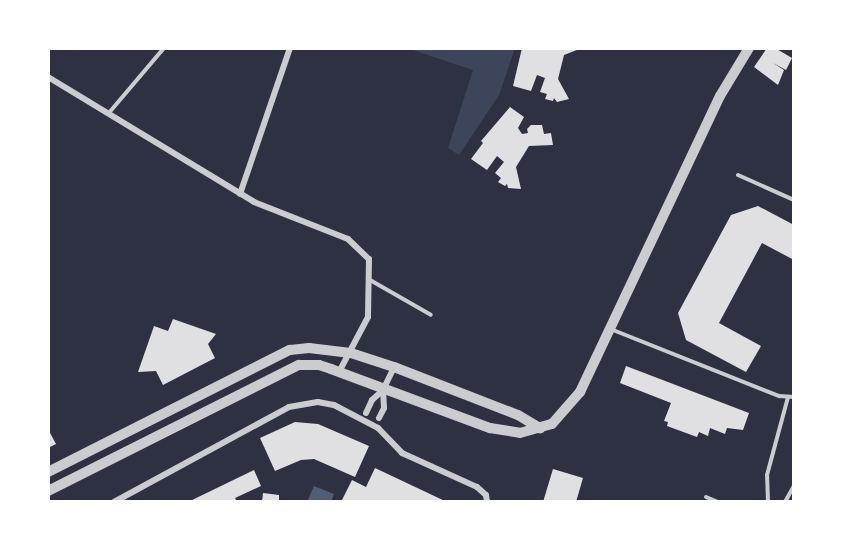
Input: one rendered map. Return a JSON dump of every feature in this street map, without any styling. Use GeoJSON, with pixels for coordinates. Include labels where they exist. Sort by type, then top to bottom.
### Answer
{"type":"FeatureCollection","features":[{"type":"Feature","properties":{"kind":"street"},"geometry":{"type":"LineString","coordinates":[[240,194],[290,48]]}},
{"type":"Feature","properties":{"kind":"street"},"geometry":{"type":"LineString","coordinates":[[48,491],[299,365],[319,365],[489,428],[520,433],[552,424],[580,392],[720,96],[749,48]]}},
{"type":"Feature","properties":{"kind":"street"},"geometry":{"type":"LineString","coordinates":[[48,77],[254,202],[348,239],[369,259],[368,317],[339,372]]}},
{"type":"Feature","properties":{"kind":"street"},"geometry":{"type":"LineString","coordinates":[[48,472],[290,350],[309,348],[351,353],[394,367],[518,415],[540,428]]}},
{"type":"Feature","properties":{"kind":"street"},"geometry":{"type":"LineString","coordinates":[[269,360],[277,376]]}},
{"type":"Feature","properties":{"kind":"street"},"geometry":{"type":"LineString","coordinates":[[366,413],[372,400],[383,390],[394,367]]}},
{"type":"Feature","properties":{"kind":"street"},"geometry":{"type":"LineString","coordinates":[[230,380],[238,396]]}},
{"type":"Feature","properties":{"kind":"street"},"geometry":{"type":"LineString","coordinates":[[379,418],[384,408],[383,390]]}},
{"type":"Feature","properties":{"kind":"street"},"geometry":{"type":"LineString","coordinates":[[114,502],[289,407],[318,402],[334,405],[378,428],[402,453],[477,487],[486,495],[487,502]]}},
{"type":"Feature","properties":{"kind":"street"},"geometry":{"type":"LineString","coordinates":[[166,412],[174,427]]}},
{"type":"Feature","properties":{"kind":"street"},"geometry":{"type":"LineString","coordinates":[[102,445],[109,460]]}},
{"type":"Feature","properties":{"kind":"street"},"geometry":{"type":"LineString","coordinates":[[68,462],[76,476]]}},
{"type":"Feature","properties":{"kind":"lane"},"geometry":{"type":"LineString","coordinates":[[108,114],[164,48]]}},
{"type":"Feature","properties":{"kind":"lane"},"geometry":{"type":"LineString","coordinates":[[738,175],[794,200]]}},
{"type":"Feature","properties":{"kind":"lane"},"geometry":{"type":"LineString","coordinates":[[369,279],[431,315]]}},
{"type":"Feature","properties":{"kind":"lane"},"geometry":{"type":"LineString","coordinates":[[609,329],[788,398],[794,397]]}},
{"type":"Feature","properties":{"kind":"lane"},"geometry":{"type":"LineString","coordinates":[[768,502],[766,498],[767,475],[788,398]]}},
{"type":"Feature","properties":{"kind":"lane"},"geometry":{"type":"LineString","coordinates":[[785,502],[794,486]]}},
{"type":"Feature","properties":{"kind":"lane"},"geometry":{"type":"LineString","coordinates":[[706,497],[718,502]]}},
{"type":"Feature","properties":{"kind":"shaded area"},"geometry":{"type":"Polygon","coordinates":[[[407,48],[515,48],[499,95],[459,155],[448,148],[473,70],[407,48]]]}},
{"type":"Feature","properties":{"kind":"shaded area"},"geometry":{"type":"Polygon","coordinates":[[[314,486],[334,494],[331,502],[307,502],[314,486]]]}},
{"type":"Feature","properties":{"kind":"building"},"geometry":{"type":"Polygon","coordinates":[[[522,48],[582,48],[564,55],[558,79],[569,99],[557,102],[554,98],[553,101],[545,99],[547,94],[540,92],[545,78],[537,75],[531,91],[513,86],[522,48]]]}},
{"type":"Feature","properties":{"kind":"building"},"geometry":{"type":"Polygon","coordinates":[[[767,48],[775,48],[792,58],[786,70],[773,63],[784,70],[778,85],[754,67],[767,48]]]}},
{"type":"Feature","properties":{"kind":"building"},"geometry":{"type":"Polygon","coordinates":[[[510,107],[524,117],[518,128],[522,134],[528,133],[527,129],[531,125],[542,125],[544,134],[551,133],[553,145],[529,146],[516,167],[521,189],[508,188],[507,184],[505,186],[498,182],[501,178],[495,173],[504,162],[497,156],[487,170],[471,159],[483,143],[481,141],[510,107]]]}},
{"type":"Feature","properties":{"kind":"building"},"geometry":{"type":"Polygon","coordinates":[[[758,206],[794,225],[794,260],[762,243],[719,323],[761,346],[746,372],[686,340],[678,313],[731,215],[758,206]]]}},
{"type":"Feature","properties":{"kind":"building"},"geometry":{"type":"Polygon","coordinates":[[[173,319],[216,334],[208,344],[215,358],[163,385],[156,371],[138,372],[154,326],[168,331],[173,319]]]}},
{"type":"Feature","properties":{"kind":"building"},"geometry":{"type":"Polygon","coordinates":[[[626,366],[749,413],[743,430],[727,428],[725,434],[710,428],[708,436],[699,432],[697,437],[667,426],[668,422],[664,421],[671,403],[620,383],[626,366]]]}},
{"type":"Feature","properties":{"kind":"building"},"geometry":{"type":"Polygon","coordinates":[[[295,422],[318,424],[369,446],[355,477],[314,459],[301,460],[275,471],[260,438],[295,422]]]}},
{"type":"Feature","properties":{"kind":"building"},"geometry":{"type":"Polygon","coordinates":[[[48,429],[56,444],[48,448],[48,429]]]}},
{"type":"Feature","properties":{"kind":"building"},"geometry":{"type":"Polygon","coordinates":[[[375,468],[447,502],[341,502],[352,480],[366,487],[375,468]]]}},
{"type":"Feature","properties":{"kind":"building"},"geometry":{"type":"Polygon","coordinates":[[[553,469],[583,478],[576,502],[543,502],[553,469]]]}},
{"type":"Feature","properties":{"kind":"building"},"geometry":{"type":"Polygon","coordinates":[[[254,470],[261,486],[235,498],[237,502],[188,502],[254,470]]]}},
{"type":"Feature","properties":{"kind":"building"},"geometry":{"type":"Polygon","coordinates":[[[263,493],[279,495],[279,502],[262,502],[263,493]]]}}]}
